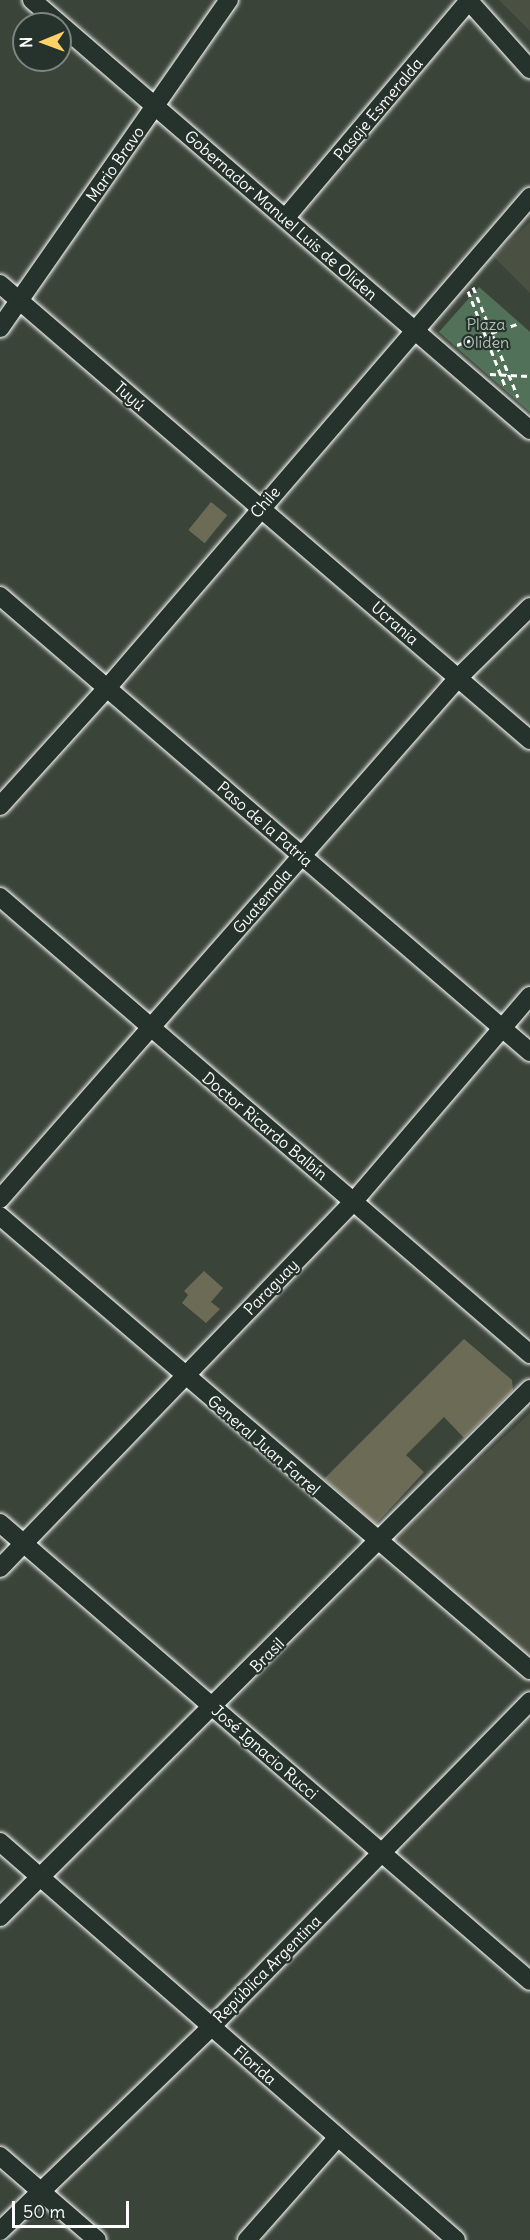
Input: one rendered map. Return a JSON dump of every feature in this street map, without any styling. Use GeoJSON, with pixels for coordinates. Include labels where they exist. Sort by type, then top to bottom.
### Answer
{"type":"FeatureCollection","features":[{"type":"Feature","properties":{"kind":"street","name":"Gobernador Manuel Luis de Oliden"},"geometry":{"type":"LineString","coordinates":[[32,0],[286,216],[458,372],[530,430]]}},
{"type":"Feature","properties":{"kind":"street","name":"Mario Bravo"},"geometry":{"type":"LineString","coordinates":[[0,328],[229,0]]}},
{"type":"Feature","properties":{"kind":"street"},"geometry":{"type":"LineString","coordinates":[[468,0],[530,69]]}},
{"type":"Feature","properties":{"kind":"street","name":"Pasaje Esmeralda"},"geometry":{"type":"LineString","coordinates":[[286,216],[468,0]]}},
{"type":"Feature","properties":{"kind":"street","name":"Chile"},"geometry":{"type":"LineString","coordinates":[[0,806],[108,687],[260,507],[530,197]]}},
{"type":"Feature","properties":{"kind":"street","name":"Tuyú"},"geometry":{"type":"LineString","coordinates":[[0,284],[260,507]]}},
{"type":"Feature","properties":{"kind":"street","name":"Ucrania"},"geometry":{"type":"LineString","coordinates":[[260,507],[530,740]]}},
{"type":"Feature","properties":{"kind":"street","name":"Paso de la Patria"},"geometry":{"type":"LineString","coordinates":[[0,596],[530,1052]]}},
{"type":"Feature","properties":{"kind":"street","name":"Guatemala"},"geometry":{"type":"LineString","coordinates":[[0,1199],[152,1029],[458,678],[530,607]]}},
{"type":"Feature","properties":{"kind":"street","name":"Doctor Ricardo Balbín"},"geometry":{"type":"LineString","coordinates":[[0,897],[530,1354]]}},
{"type":"Feature","properties":{"kind":"street","name":"Paraguay"},"geometry":{"type":"LineString","coordinates":[[0,1568],[354,1201],[530,996]]}},
{"type":"Feature","properties":{"kind":"street","name":"General Juan Farrel"},"geometry":{"type":"LineString","coordinates":[[0,1216],[184,1377],[530,1670]]}},
{"type":"Feature","properties":{"kind":"street","name":"Brasil"},"geometry":{"type":"LineString","coordinates":[[0,1917],[214,1707],[530,1389]]}},
{"type":"Feature","properties":{"kind":"street","name":"José Ignacio Rucci"},"geometry":{"type":"LineString","coordinates":[[0,1523],[530,1981]]}},
{"type":"Feature","properties":{"kind":"street","name":"República Argentina"},"geometry":{"type":"LineString","coordinates":[[0,2231],[210,2027],[530,1701]]}},
{"type":"Feature","properties":{"kind":"street","name":"Florida"},"geometry":{"type":"LineString","coordinates":[[0,1842],[456,2240]]}},
{"type":"Feature","properties":{"kind":"street"},"geometry":{"type":"LineString","coordinates":[[247,2240],[338,2137]]}},
{"type":"Feature","properties":{"kind":"street"},"geometry":{"type":"LineString","coordinates":[[0,2156],[97,2240]]}},
{"type":"Feature","properties":{"kind":"path"},"geometry":{"type":"LineString","coordinates":[[464,273],[521,406]]}},
{"type":"Feature","properties":{"kind":"path"},"geometry":{"type":"LineString","coordinates":[[464,273],[508,393]]}},
{"type":"Feature","properties":{"kind":"path"},"geometry":{"type":"LineString","coordinates":[[436,352],[520,323]]}},
{"type":"Feature","properties":{"kind":"path"},"geometry":{"type":"LineString","coordinates":[[458,372],[530,376]]}},
{"type":"Feature","properties":{"kind":"shaded area"},"geometry":{"type":"Polygon","coordinates":[[[499,0],[530,0],[530,31],[499,0]]]}},
{"type":"Feature","properties":{"kind":"shaded area"},"geometry":{"type":"Polygon","coordinates":[[[530,222],[530,293],[494,257],[530,222]]]}},
{"type":"Feature","properties":{"kind":"shaded area"},"geometry":{"type":"Polygon","coordinates":[[[530,1413],[530,1659],[393,1540],[530,1413]]]}},
{"type":"Feature","properties":{"kind":"green space","name":"Plaza Oliden"},"geometry":{"type":"Polygon","coordinates":[[[479,287],[530,332],[530,412],[439,332],[479,287]]]}},
{"type":"Feature","properties":{"kind":"building"},"geometry":{"type":"Polygon","coordinates":[[[211,502],[227,515],[205,543],[188,530],[211,502]]]}},
{"type":"Feature","properties":{"kind":"building"},"geometry":{"type":"Polygon","coordinates":[[[204,1271],[223,1288],[211,1302],[220,1309],[206,1323],[182,1303],[188,1295],[184,1291],[204,1271]]]}},
{"type":"Feature","properties":{"kind":"building"},"geometry":{"type":"Polygon","coordinates":[[[464,1339],[512,1380],[513,1390],[464,1438],[444,1417],[406,1455],[424,1472],[376,1524],[324,1479],[464,1339]]]}}]}
